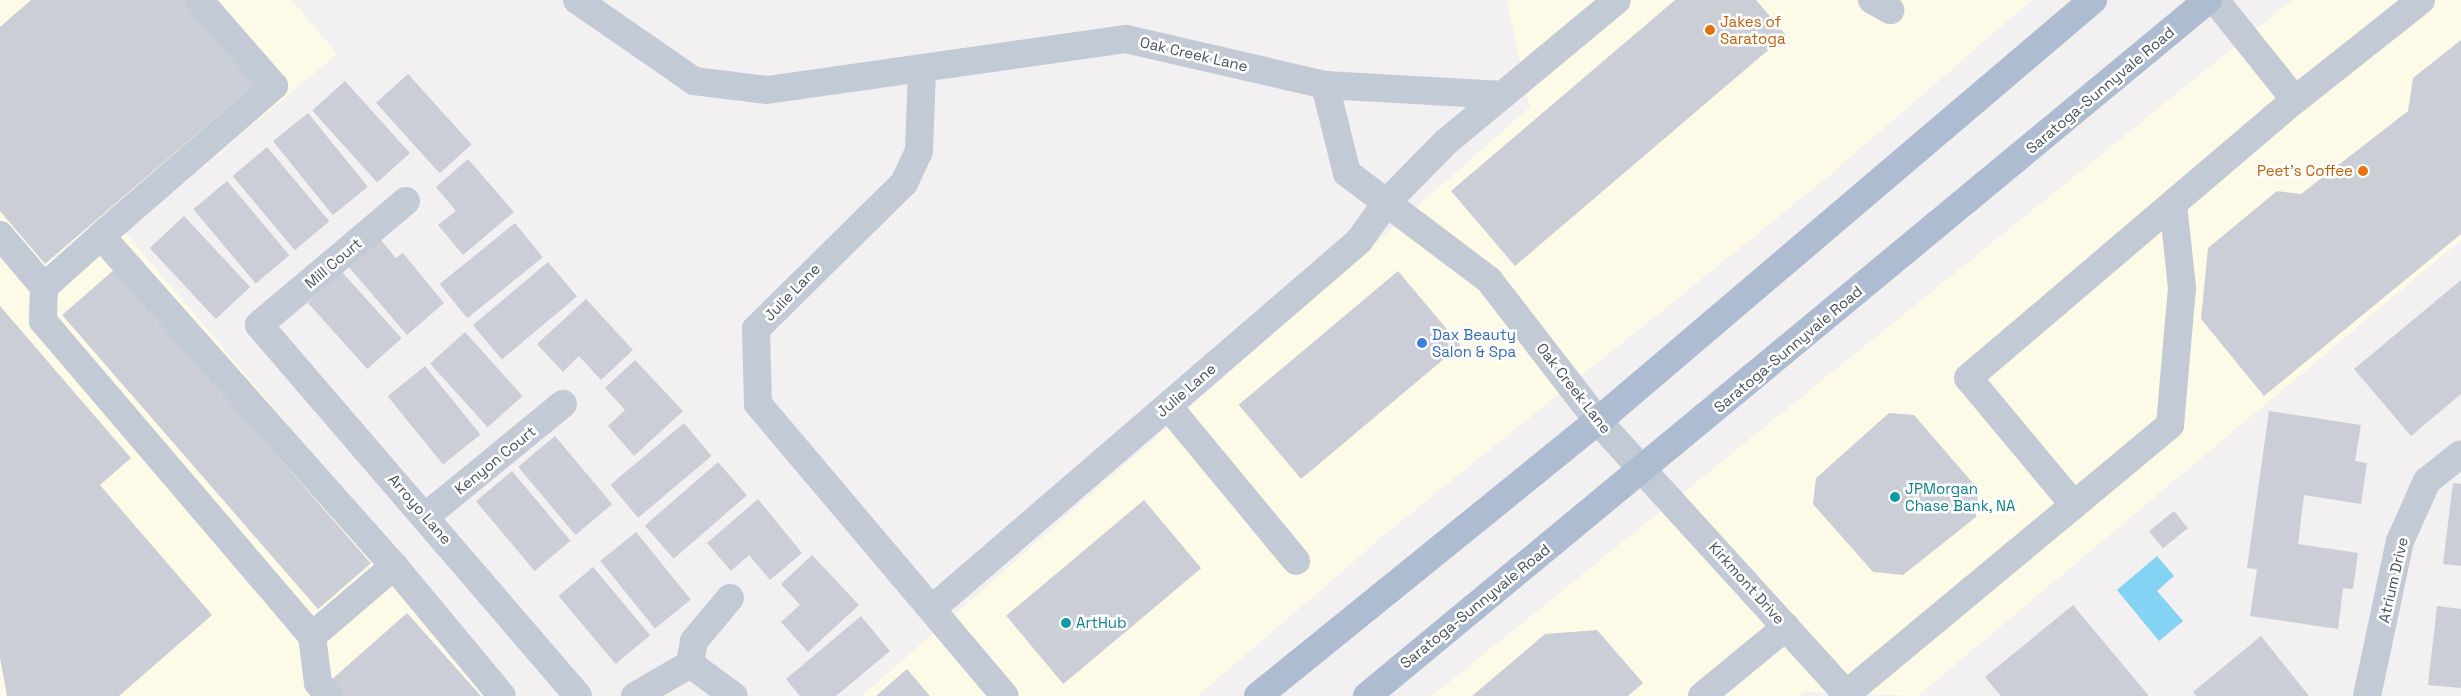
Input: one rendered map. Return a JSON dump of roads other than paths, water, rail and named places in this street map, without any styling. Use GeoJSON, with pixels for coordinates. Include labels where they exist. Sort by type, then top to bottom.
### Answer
{"type":"FeatureCollection","features":[{"type":"Feature","properties":{"kind":"main road"},"geometry":{"type":"LineString","coordinates":[[1258,696],[1598,421],[2093,0]]}},
{"type":"Feature","properties":{"kind":"main road","name":"Saratoga-Sunnyvale Road"},"geometry":{"type":"LineString","coordinates":[[1367,696],[1645,470],[2208,0]]}},
{"type":"Feature","properties":{"kind":"street"},"geometry":{"type":"LineString","coordinates":[[44,287],[274,86],[199,0]]}},
{"type":"Feature","properties":{"kind":"street","name":"Oak Creek Lane"},"geometry":{"type":"LineString","coordinates":[[577,0],[694,81],[767,90],[1126,39],[1325,85],[1348,173],[1489,280],[1598,421],[1645,470]]}},
{"type":"Feature","properties":{"kind":"street","name":"Julie Lane"},"geometry":{"type":"LineString","coordinates":[[933,608],[1359,241],[1386,203],[1446,142],[1617,0]]}},
{"type":"Feature","properties":{"kind":"street"},"geometry":{"type":"LineString","coordinates":[[2215,0],[2295,100]]}},
{"type":"Feature","properties":{"kind":"street"},"geometry":{"type":"LineString","coordinates":[[2074,505],[1968,378],[2295,100],[2421,0]]}},
{"type":"Feature","properties":{"kind":"street","name":"Julie Lane"},"geometry":{"type":"LineString","coordinates":[[922,69],[919,151],[904,183],[756,329],[758,404],[933,608],[1005,696]]}},
{"type":"Feature","properties":{"kind":"street"},"geometry":{"type":"LineString","coordinates":[[1325,85],[1503,95]]}},
{"type":"Feature","properties":{"kind":"street","name":"Mill Court"},"geometry":{"type":"LineString","coordinates":[[259,325],[406,201]]}},
{"type":"Feature","properties":{"kind":"street"},"geometry":{"type":"LineString","coordinates":[[1846,695],[2170,425],[2182,288],[2173,204]]}},
{"type":"Feature","properties":{"kind":"street"},"geometry":{"type":"LineString","coordinates":[[0,235],[44,287],[43,321],[312,636],[318,683],[330,696]]}},
{"type":"Feature","properties":{"kind":"street"},"geometry":{"type":"LineString","coordinates":[[101,236],[394,566],[502,696]]}},
{"type":"Feature","properties":{"kind":"street","name":"Arroyo Lane"},"geometry":{"type":"LineString","coordinates":[[259,325],[426,516],[578,696]]}},
{"type":"Feature","properties":{"kind":"street","name":"Kenyon Court"},"geometry":{"type":"LineString","coordinates":[[426,516],[563,404]]}},
{"type":"Feature","properties":{"kind":"street"},"geometry":{"type":"LineString","coordinates":[[1168,406],[1296,562]]}},
{"type":"Feature","properties":{"kind":"street","name":"Atrium Drive"},"geometry":{"type":"LineString","coordinates":[[2368,696],[2400,541],[2428,481],[2461,454]]}},
{"type":"Feature","properties":{"kind":"street","name":"Kirkmont Drive"},"geometry":{"type":"LineString","coordinates":[[1645,470],[1846,695]]}},
{"type":"Feature","properties":{"kind":"street"},"geometry":{"type":"LineString","coordinates":[[312,636],[394,566]]}},
{"type":"Feature","properties":{"kind":"street"},"geometry":{"type":"LineString","coordinates":[[635,696],[690,664],[694,641],[730,598]]}},
{"type":"Feature","properties":{"kind":"street"},"geometry":{"type":"LineString","coordinates":[[1702,696],[1786,627]]}},
{"type":"Feature","properties":{"kind":"street"},"geometry":{"type":"LineString","coordinates":[[690,664],[734,696]]}},
{"type":"Feature","properties":{"kind":"water"},"geometry":{"type":"Polygon","coordinates":[[[2157,556],[2174,576],[2157,591],[2183,621],[2159,641],[2117,590],[2157,556]]]}},
{"type":"Feature","properties":{"kind":"place","name":"Jakes of Saratoga"},"geometry":{"type":"Point","coordinates":[1710,30]}},
{"type":"Feature","properties":{"kind":"place","name":"Peet's Coffee"},"geometry":{"type":"Point","coordinates":[2363,171]}},
{"type":"Feature","properties":{"kind":"place","name":"Dax Beauty Salon & Spa"},"geometry":{"type":"Point","coordinates":[1422,343]}},
{"type":"Feature","properties":{"kind":"place","name":"JPMorgan Chase Bank, NA"},"geometry":{"type":"Point","coordinates":[1895,497]}},
{"type":"Feature","properties":{"kind":"place","name":"ArtHub"},"geometry":{"type":"Point","coordinates":[1066,623]}}]}
